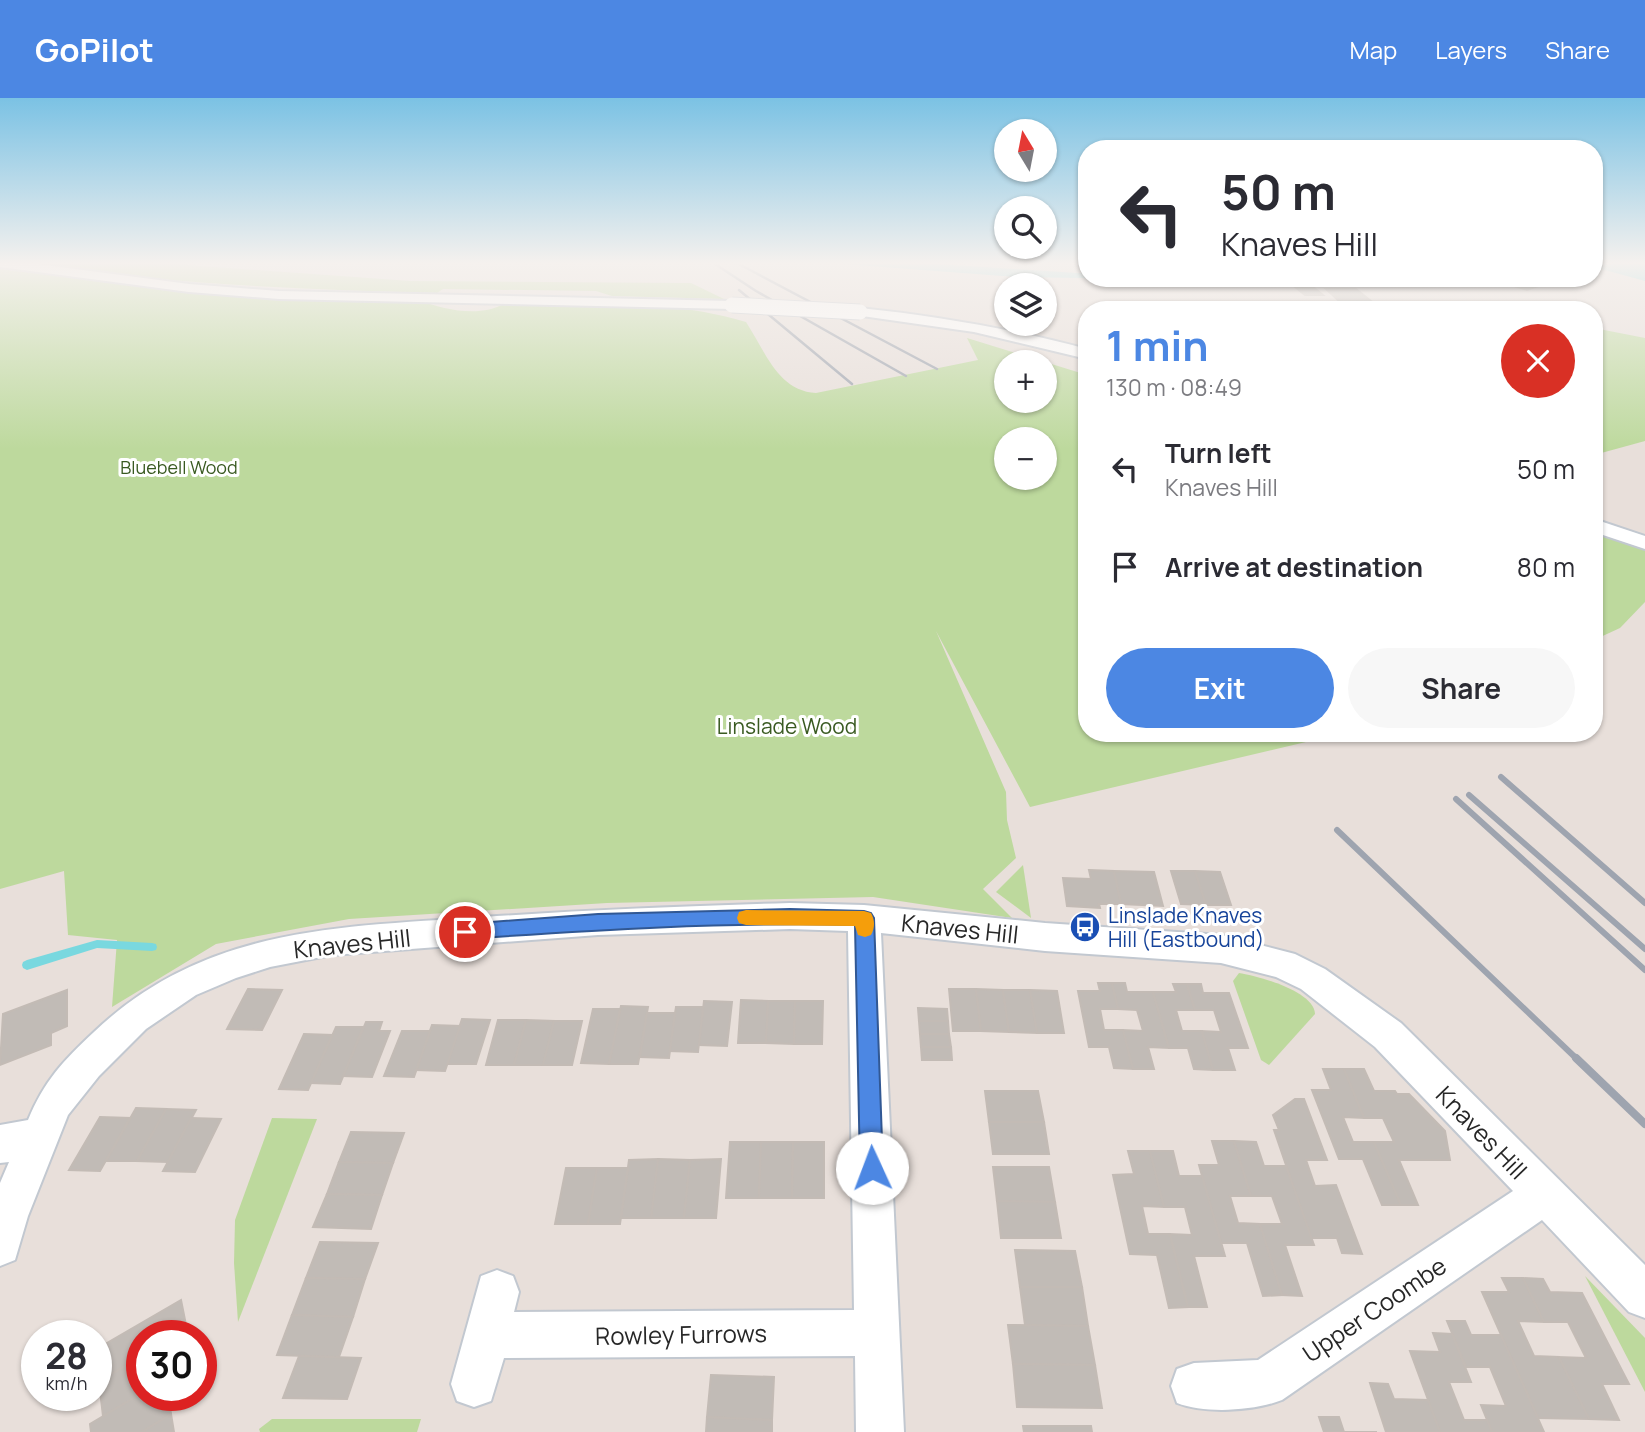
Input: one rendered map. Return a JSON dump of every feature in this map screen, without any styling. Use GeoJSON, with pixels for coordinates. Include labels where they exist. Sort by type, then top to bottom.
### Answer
{"type":"FeatureCollection","features":[{"type":"Feature","properties":{"kind":"street"},"geometry":{"type":"LineString","coordinates":[[957,324],[1015,334],[1078,352]]}},
{"type":"Feature","properties":{"kind":"street"},"geometry":{"type":"LineString","coordinates":[[1603,528],[1645,542]]}},
{"type":"Feature","properties":{"kind":"street","name":"Knaves Hill"},"geometry":{"type":"LineString","coordinates":[[0,1245],[7,1216],[54,1103],[86,1064],[132,1018],[184,984],[270,953],[332,941],[598,922],[790,916],[864,918],[1045,937],[1221,949],[1283,964],[1313,979],[1388,1035],[1542,1195],[1645,1296]]}},
{"type":"Feature","properties":{"kind":"street"},"geometry":{"type":"LineString","coordinates":[[864,918],[880,1432]]}},
{"type":"Feature","properties":{"kind":"street"},"geometry":{"type":"LineString","coordinates":[[0,1144],[39,1137]]}},
{"type":"Feature","properties":{"kind":"street","name":"Upper Coombe"},"geometry":{"type":"LineString","coordinates":[[1194,1386],[1265,1383],[1542,1195]]}},
{"type":"Feature","properties":{"kind":"street"},"geometry":{"type":"LineString","coordinates":[[474,1384],[497,1292]]}},
{"type":"Feature","properties":{"kind":"street","name":"Rowley Furrows"},"geometry":{"type":"LineString","coordinates":[[486,1335],[876,1333]]}},
{"type":"Feature","properties":{"kind":"green space"},"geometry":{"type":"Polygon","coordinates":[[[0,324],[747,324],[766,357],[782,377],[803,391],[816,393],[978,360],[967,338],[1006,350],[994,350],[994,413],[1057,413],[1057,366],[1078,372],[1078,742],[1306,742],[1030,807],[936,631],[1006,792],[1007,820],[1016,858],[983,889],[1012,918],[873,897],[607,903],[349,919],[216,944],[112,1007],[117,940],[68,935],[64,871],[0,889],[0,324]]]}},
{"type":"Feature","properties":{"kind":"green space"},"geometry":{"type":"Polygon","coordinates":[[[1603,330],[1645,338],[1645,441],[1603,453],[1603,330]]]}},
{"type":"Feature","properties":{"kind":"green space"},"geometry":{"type":"Polygon","coordinates":[[[1603,534],[1645,547],[1645,602],[1620,628],[1603,636],[1603,534]]]}},
{"type":"Feature","properties":{"kind":"green space"},"geometry":{"type":"Polygon","coordinates":[[[1023,865],[1031,918],[996,892],[1023,865]]]}},
{"type":"Feature","properties":{"kind":"green space"},"geometry":{"type":"Polygon","coordinates":[[[1239,973],[1271,981],[1296,992],[1312,1006],[1315,1014],[1269,1065],[1261,1060],[1233,981],[1239,973]]]}},
{"type":"Feature","properties":{"kind":"green space"},"geometry":{"type":"Polygon","coordinates":[[[272,1118],[317,1119],[238,1322],[234,1263],[235,1220],[272,1118]]]}},
{"type":"Feature","properties":{"kind":"green space"},"geometry":{"type":"Polygon","coordinates":[[[1585,1276],[1645,1338],[1645,1392],[1585,1276]]]}},
{"type":"Feature","properties":{"kind":"green space"},"geometry":{"type":"Polygon","coordinates":[[[272,1419],[421,1419],[417,1432],[260,1432],[259,1429],[272,1419]]]}},
{"type":"Feature","properties":{"kind":"building"},"geometry":{"type":"Polygon","coordinates":[[[1089,870],[1114,871],[1121,904],[1099,904],[1100,908],[1067,906],[1063,878],[1091,879],[1089,870]]]}},
{"type":"Feature","properties":{"kind":"building"},"geometry":{"type":"Polygon","coordinates":[[[1114,871],[1154,872],[1163,906],[1121,904],[1114,871]]]}},
{"type":"Feature","properties":{"kind":"building"},"geometry":{"type":"Polygon","coordinates":[[[1171,871],[1195,871],[1206,905],[1181,904],[1171,871]]]}},
{"type":"Feature","properties":{"kind":"building"},"geometry":{"type":"Polygon","coordinates":[[[1195,871],[1220,872],[1231,905],[1206,905],[1195,871]]]}},
{"type":"Feature","properties":{"kind":"building"},"geometry":{"type":"Polygon","coordinates":[[[1098,983],[1112,983],[1118,1009],[1100,1009],[1104,1030],[1123,1030],[1133,1069],[1114,1068],[1109,1047],[1089,1047],[1078,991],[1100,991],[1098,983]]]}},
{"type":"Feature","properties":{"kind":"building"},"geometry":{"type":"Polygon","coordinates":[[[1112,983],[1125,983],[1127,992],[1153,992],[1169,1048],[1148,1047],[1154,1069],[1133,1069],[1123,1030],[1143,1031],[1137,1010],[1118,1009],[1112,983]]]}},
{"type":"Feature","properties":{"kind":"building"},"geometry":{"type":"Polygon","coordinates":[[[1173,984],[1187,984],[1195,1010],[1176,1010],[1182,1031],[1202,1031],[1213,1070],[1194,1069],[1188,1048],[1169,1048],[1153,992],[1176,992],[1173,984]]]}},
{"type":"Feature","properties":{"kind":"building"},"geometry":{"type":"Polygon","coordinates":[[[1187,984],[1201,984],[1203,993],[1229,993],[1248,1048],[1228,1048],[1235,1070],[1213,1070],[1202,1031],[1221,1032],[1214,1010],[1195,1010],[1187,984]]]}},
{"type":"Feature","properties":{"kind":"building"},"geometry":{"type":"Polygon","coordinates":[[[248,989],[282,990],[262,1030],[227,1029],[248,989]]]}},
{"type":"Feature","properties":{"kind":"building"},"geometry":{"type":"Polygon","coordinates":[[[949,989],[976,989],[981,1031],[953,1031],[949,989]]]}},
{"type":"Feature","properties":{"kind":"building"},"geometry":{"type":"Polygon","coordinates":[[[976,989],[1003,990],[1009,1032],[981,1031],[976,989]]]}},
{"type":"Feature","properties":{"kind":"building"},"geometry":{"type":"Polygon","coordinates":[[[67,990],[67,1026],[51,1033],[51,1045],[0,1065],[3,1014],[67,990]]]}},
{"type":"Feature","properties":{"kind":"building"},"geometry":{"type":"Polygon","coordinates":[[[1003,990],[1030,990],[1037,1033],[1009,1032],[1003,990]]]}},
{"type":"Feature","properties":{"kind":"building"},"geometry":{"type":"Polygon","coordinates":[[[1030,990],[1057,991],[1064,1033],[1037,1033],[1030,990]]]}},
{"type":"Feature","properties":{"kind":"building"},"geometry":{"type":"Polygon","coordinates":[[[741,1000],[768,1001],[766,1043],[738,1043],[741,1000]]]}},
{"type":"Feature","properties":{"kind":"building"},"geometry":{"type":"Polygon","coordinates":[[[704,1001],[732,1002],[727,1046],[699,1045],[704,1001]]]}},
{"type":"Feature","properties":{"kind":"building"},"geometry":{"type":"Polygon","coordinates":[[[768,1001],[795,1001],[794,1044],[766,1043],[768,1001]]]}},
{"type":"Feature","properties":{"kind":"building"},"geometry":{"type":"Polygon","coordinates":[[[795,1001],[823,1001],[822,1044],[794,1044],[795,1001]]]}},
{"type":"Feature","properties":{"kind":"building"},"geometry":{"type":"Polygon","coordinates":[[[621,1006],[648,1007],[638,1064],[609,1064],[621,1006]]]}},
{"type":"Feature","properties":{"kind":"building"},"geometry":{"type":"Polygon","coordinates":[[[676,1007],[703,1007],[698,1052],[669,1051],[676,1007]]]}},
{"type":"Feature","properties":{"kind":"building"},"geometry":{"type":"Polygon","coordinates":[[[918,1008],[947,1009],[948,1021],[919,1021],[918,1008]]]}},
{"type":"Feature","properties":{"kind":"building"},"geometry":{"type":"Polygon","coordinates":[[[593,1009],[620,1009],[609,1064],[581,1063],[593,1009]]]}},
{"type":"Feature","properties":{"kind":"building"},"geometry":{"type":"Polygon","coordinates":[[[647,1013],[675,1013],[669,1058],[640,1057],[647,1013]]]}},
{"type":"Feature","properties":{"kind":"building"},"geometry":{"type":"Polygon","coordinates":[[[462,1019],[490,1020],[476,1064],[447,1064],[462,1019]]]}},
{"type":"Feature","properties":{"kind":"building"},"geometry":{"type":"Polygon","coordinates":[[[498,1020],[526,1020],[514,1065],[486,1065],[498,1020]]]}},
{"type":"Feature","properties":{"kind":"building"},"geometry":{"type":"Polygon","coordinates":[[[526,1020],[554,1021],[543,1065],[514,1065],[526,1020]]]}},
{"type":"Feature","properties":{"kind":"building"},"geometry":{"type":"Polygon","coordinates":[[[554,1021],[582,1021],[572,1065],[543,1065],[554,1021]]]}},
{"type":"Feature","properties":{"kind":"building"},"geometry":{"type":"Polygon","coordinates":[[[919,1021],[948,1021],[949,1034],[920,1034],[919,1021]]]}},
{"type":"Feature","properties":{"kind":"building"},"geometry":{"type":"Polygon","coordinates":[[[366,1022],[382,1022],[379,1031],[390,1031],[372,1077],[343,1076],[366,1022]]]}},
{"type":"Feature","properties":{"kind":"building"},"geometry":{"type":"Polygon","coordinates":[[[432,1025],[460,1026],[445,1071],[416,1070],[432,1025]]]}},
{"type":"Feature","properties":{"kind":"building"},"geometry":{"type":"Polygon","coordinates":[[[336,1027],[363,1027],[340,1084],[311,1083],[336,1027]]]}},
{"type":"Feature","properties":{"kind":"building"},"geometry":{"type":"Polygon","coordinates":[[[402,1031],[430,1031],[414,1077],[384,1076],[402,1031]]]}},
{"type":"Feature","properties":{"kind":"building"},"geometry":{"type":"Polygon","coordinates":[[[304,1034],[332,1035],[308,1090],[279,1089],[304,1034]]]}},
{"type":"Feature","properties":{"kind":"building"},"geometry":{"type":"Polygon","coordinates":[[[920,1034],[949,1034],[951,1047],[921,1047],[920,1034]]]}},
{"type":"Feature","properties":{"kind":"building"},"geometry":{"type":"Polygon","coordinates":[[[921,1047],[951,1047],[952,1060],[922,1060],[921,1047]]]}},
{"type":"Feature","properties":{"kind":"building"},"geometry":{"type":"Polygon","coordinates":[[[1323,1069],[1344,1069],[1364,1118],[1343,1117],[1353,1142],[1374,1142],[1401,1205],[1382,1205],[1363,1159],[1339,1159],[1312,1090],[1331,1090],[1323,1069]]]}},
{"type":"Feature","properties":{"kind":"building"},"geometry":{"type":"Polygon","coordinates":[[[1344,1069],[1364,1069],[1374,1091],[1409,1094],[1445,1131],[1450,1160],[1399,1160],[1418,1205],[1401,1205],[1374,1142],[1394,1142],[1383,1118],[1364,1118],[1344,1069]]]}},
{"type":"Feature","properties":{"kind":"building"},"geometry":{"type":"Polygon","coordinates":[[[985,1091],[1038,1091],[1044,1122],[989,1122],[985,1091]]]}},
{"type":"Feature","properties":{"kind":"building"},"geometry":{"type":"Polygon","coordinates":[[[1295,1099],[1304,1099],[1327,1160],[1306,1160],[1315,1186],[1336,1185],[1362,1254],[1342,1253],[1337,1238],[1311,1238],[1274,1130],[1279,1130],[1273,1115],[1295,1099]]]}},
{"type":"Feature","properties":{"kind":"building"},"geometry":{"type":"Polygon","coordinates":[[[136,1108],[166,1109],[137,1161],[106,1161],[136,1108]]]}},
{"type":"Feature","properties":{"kind":"building"},"geometry":{"type":"Polygon","coordinates":[[[166,1109],[196,1110],[168,1162],[137,1161],[166,1109]]]}},
{"type":"Feature","properties":{"kind":"building"},"geometry":{"type":"Polygon","coordinates":[[[100,1117],[130,1118],[100,1171],[69,1170],[100,1117]]]}},
{"type":"Feature","properties":{"kind":"building"},"geometry":{"type":"Polygon","coordinates":[[[191,1118],[221,1119],[195,1172],[163,1171],[191,1118]]]}},
{"type":"Feature","properties":{"kind":"building"},"geometry":{"type":"Polygon","coordinates":[[[989,1122],[1044,1122],[1049,1154],[993,1154],[989,1122]]]}},
{"type":"Feature","properties":{"kind":"building"},"geometry":{"type":"Polygon","coordinates":[[[351,1132],[404,1133],[393,1163],[339,1162],[351,1132]]]}},
{"type":"Feature","properties":{"kind":"building"},"geometry":{"type":"Polygon","coordinates":[[[1212,1141],[1234,1141],[1251,1196],[1230,1196],[1238,1223],[1260,1224],[1282,1295],[1263,1296],[1247,1243],[1221,1243],[1199,1165],[1219,1165],[1212,1141]]]}},
{"type":"Feature","properties":{"kind":"building"},"geometry":{"type":"Polygon","coordinates":[[[1234,1141],[1256,1142],[1264,1166],[1286,1166],[1314,1245],[1285,1245],[1302,1296],[1282,1295],[1260,1224],[1282,1224],[1272,1196],[1251,1196],[1234,1141]]]}},
{"type":"Feature","properties":{"kind":"building"},"geometry":{"type":"Polygon","coordinates":[[[730,1142],[761,1142],[759,1198],[726,1198],[730,1142]]]}},
{"type":"Feature","properties":{"kind":"building"},"geometry":{"type":"Polygon","coordinates":[[[761,1142],[793,1142],[792,1198],[759,1198],[761,1142]]]}},
{"type":"Feature","properties":{"kind":"building"},"geometry":{"type":"Polygon","coordinates":[[[793,1142],[824,1142],[824,1198],[792,1198],[793,1142]]]}},
{"type":"Feature","properties":{"kind":"building"},"geometry":{"type":"Polygon","coordinates":[[[1128,1151],[1150,1151],[1164,1207],[1142,1206],[1148,1234],[1170,1234],[1188,1307],[1169,1308],[1157,1255],[1130,1254],[1113,1175],[1134,1174],[1128,1151]]]}},
{"type":"Feature","properties":{"kind":"building"},"geometry":{"type":"Polygon","coordinates":[[[1150,1151],[1173,1151],[1179,1176],[1202,1176],[1225,1256],[1194,1256],[1207,1307],[1188,1307],[1170,1234],[1192,1235],[1185,1207],[1164,1207],[1150,1151]]]}},
{"type":"Feature","properties":{"kind":"building"},"geometry":{"type":"Polygon","coordinates":[[[658,1159],[690,1160],[684,1218],[651,1218],[658,1159]]]}},
{"type":"Feature","properties":{"kind":"building"},"geometry":{"type":"Polygon","coordinates":[[[658,1159],[651,1218],[621,1218],[629,1160],[658,1159]]]}},
{"type":"Feature","properties":{"kind":"building"},"geometry":{"type":"Polygon","coordinates":[[[721,1159],[716,1218],[684,1218],[690,1160],[721,1159]]]}},
{"type":"Feature","properties":{"kind":"building"},"geometry":{"type":"Polygon","coordinates":[[[339,1162],[393,1163],[382,1195],[327,1194],[339,1162]]]}},
{"type":"Feature","properties":{"kind":"building"},"geometry":{"type":"Polygon","coordinates":[[[993,1167],[1049,1167],[1055,1202],[997,1201],[993,1167]]]}},
{"type":"Feature","properties":{"kind":"building"},"geometry":{"type":"Polygon","coordinates":[[[566,1168],[597,1168],[588,1224],[555,1224],[566,1168]]]}},
{"type":"Feature","properties":{"kind":"building"},"geometry":{"type":"Polygon","coordinates":[[[597,1168],[628,1168],[620,1224],[588,1224],[597,1168]]]}},
{"type":"Feature","properties":{"kind":"building"},"geometry":{"type":"Polygon","coordinates":[[[327,1194],[382,1195],[371,1229],[313,1227],[327,1194]]]}},
{"type":"Feature","properties":{"kind":"building"},"geometry":{"type":"Polygon","coordinates":[[[997,1201],[1055,1202],[1061,1238],[1001,1238],[997,1201]]]}},
{"type":"Feature","properties":{"kind":"building"},"geometry":{"type":"Polygon","coordinates":[[[320,1242],[378,1243],[365,1279],[306,1278],[320,1242]]]}},
{"type":"Feature","properties":{"kind":"building"},"geometry":{"type":"Polygon","coordinates":[[[1015,1250],[1075,1251],[1082,1287],[1020,1287],[1015,1250]]]}},
{"type":"Feature","properties":{"kind":"building"},"geometry":{"type":"Polygon","coordinates":[[[306,1278],[365,1279],[353,1317],[292,1315],[306,1278]]]}},
{"type":"Feature","properties":{"kind":"building"},"geometry":{"type":"Polygon","coordinates":[[[1502,1278],[1523,1278],[1544,1322],[1518,1321],[1534,1356],[1559,1357],[1589,1419],[1538,1418],[1482,1292],[1509,1292],[1502,1278]]]}},
{"type":"Feature","properties":{"kind":"building"},"geometry":{"type":"Polygon","coordinates":[[[1523,1278],[1543,1279],[1550,1292],[1582,1293],[1629,1384],[1602,1384],[1619,1420],[1589,1419],[1559,1357],[1586,1358],[1568,1322],[1544,1322],[1523,1278]]]}},
{"type":"Feature","properties":{"kind":"building"},"geometry":{"type":"Polygon","coordinates":[[[1020,1287],[1082,1287],[1088,1326],[1025,1325],[1020,1287]]]}},
{"type":"Feature","properties":{"kind":"building"},"geometry":{"type":"Polygon","coordinates":[[[181,1300],[185,1320],[147,1320],[181,1300]]]}},
{"type":"Feature","properties":{"kind":"building"},"geometry":{"type":"Polygon","coordinates":[[[292,1315],[353,1317],[339,1357],[277,1355],[292,1315]]]}},
{"type":"Feature","properties":{"kind":"building"},"geometry":{"type":"Polygon","coordinates":[[[1447,1321],[1465,1321],[1471,1335],[1501,1335],[1544,1432],[1492,1432],[1481,1405],[1506,1406],[1490,1367],[1466,1367],[1447,1321]]]}},
{"type":"Feature","properties":{"kind":"building"},"geometry":{"type":"Polygon","coordinates":[[[1008,1325],[1088,1326],[1095,1365],[1013,1364],[1008,1325]]]}},
{"type":"Feature","properties":{"kind":"building"},"geometry":{"type":"Polygon","coordinates":[[[126,1332],[126,1365],[112,1373],[112,1340],[126,1332]]]}},
{"type":"Feature","properties":{"kind":"building"},"geometry":{"type":"Polygon","coordinates":[[[1433,1333],[1452,1334],[1471,1382],[1449,1382],[1464,1420],[1487,1420],[1492,1432],[1440,1432],[1410,1351],[1440,1352],[1433,1333]]]}},
{"type":"Feature","properties":{"kind":"building"},"geometry":{"type":"Polygon","coordinates":[[[299,1356],[361,1358],[347,1399],[283,1398],[299,1356]]]}},
{"type":"Feature","properties":{"kind":"building"},"geometry":{"type":"Polygon","coordinates":[[[1013,1364],[1095,1365],[1102,1408],[1017,1407],[1013,1364]]]}},
{"type":"Feature","properties":{"kind":"building"},"geometry":{"type":"Polygon","coordinates":[[[126,1366],[126,1402],[112,1411],[112,1374],[126,1366]]]}},
{"type":"Feature","properties":{"kind":"building"},"geometry":{"type":"Polygon","coordinates":[[[711,1375],[774,1377],[772,1420],[707,1417],[711,1375]]]}},
{"type":"Feature","properties":{"kind":"building"},"geometry":{"type":"Polygon","coordinates":[[[1370,1383],[1388,1384],[1394,1399],[1428,1400],[1440,1432],[1386,1432],[1370,1383]]]}},
{"type":"Feature","properties":{"kind":"building"},"geometry":{"type":"Polygon","coordinates":[[[126,1403],[126,1411],[171,1411],[171,1414],[142,1432],[91,1432],[90,1424],[126,1403]]]}},
{"type":"Feature","properties":{"kind":"building"},"geometry":{"type":"Polygon","coordinates":[[[171,1414],[174,1432],[142,1432],[171,1414]]]}},
{"type":"Feature","properties":{"kind":"building"},"geometry":{"type":"Polygon","coordinates":[[[707,1417],[772,1420],[772,1432],[706,1432],[707,1417]]]}},
{"type":"Feature","properties":{"kind":"building"},"geometry":{"type":"Polygon","coordinates":[[[1319,1417],[1339,1417],[1344,1432],[1324,1432],[1319,1417]]]}},
{"type":"Feature","properties":{"kind":"building"},"geometry":{"type":"Polygon","coordinates":[[[1023,1426],[1091,1426],[1092,1432],[1024,1432],[1023,1426]]]}},
{"type":"Feature","properties":{"kind":"waterway"},"geometry":{"type":"LineString","coordinates":[[27,965],[97,944],[152,947]]}},
{"type":"Feature","properties":{"kind":"railway"},"geometry":{"type":"LineString","coordinates":[[780,324],[852,384]]}},
{"type":"Feature","properties":{"kind":"railway"},"geometry":{"type":"LineString","coordinates":[[815,324],[906,376]]}},
{"type":"Feature","properties":{"kind":"railway"},"geometry":{"type":"LineString","coordinates":[[853,324],[937,369]]}},
{"type":"Feature","properties":{"kind":"railway"},"geometry":{"type":"LineString","coordinates":[[1501,777],[1645,903]]}},
{"type":"Feature","properties":{"kind":"railway"},"geometry":{"type":"LineString","coordinates":[[1469,795],[1645,949]]}},
{"type":"Feature","properties":{"kind":"railway"},"geometry":{"type":"LineString","coordinates":[[1456,799],[1645,970]]}},
{"type":"Feature","properties":{"kind":"railway"},"geometry":{"type":"LineString","coordinates":[[1337,830],[1578,1060]]}},
{"type":"Feature","properties":{"kind":"railway"},"geometry":{"type":"LineString","coordinates":[[1576,1058],[1645,1124]]}},
{"type":"Feature","properties":{"kind":"slow traffic"},"geometry":{"type":"LineString","coordinates":[[746,918],[864,918],[865,930]]}},
{"type":"Feature","properties":{"kind":"place","name":"Linslade Knaves Hill (Eastbound)"},"geometry":{"type":"Point","coordinates":[1085,927]}},
{"type":"Feature","properties":{"kind":"route"},"geometry":{"type":"LineString","coordinates":[[465,932],[598,922],[790,916],[864,918],[872,1168]]}},
{"type":"Feature","properties":{"kind":"park label","name":"Bluebell Wood"},"geometry":{"type":"Point","coordinates":[179,467]}},
{"type":"Feature","properties":{"kind":"park label","name":"Linslade Wood"},"geometry":{"type":"Point","coordinates":[787,726]}}]}
